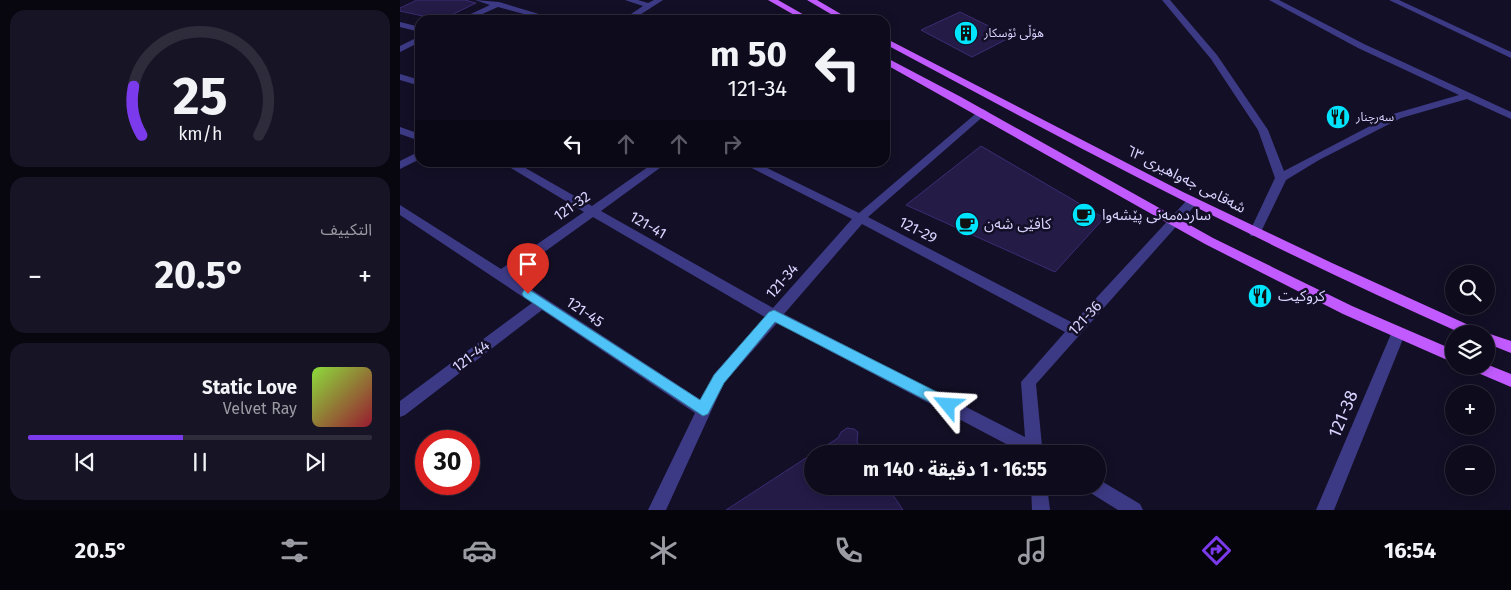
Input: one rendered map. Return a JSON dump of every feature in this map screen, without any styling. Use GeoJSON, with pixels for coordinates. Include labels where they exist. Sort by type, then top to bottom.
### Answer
{"type":"FeatureCollection","features":[{"type":"Feature","properties":{"kind":"main road"},"geometry":{"type":"LineString","coordinates":[[772,0],[800,15]]}},
{"type":"Feature","properties":{"kind":"main road"},"geometry":{"type":"LineString","coordinates":[[811,0],[838,15]]}},
{"type":"Feature","properties":{"kind":"main road","name":"شەقامی جەواهیری ٦٣"},"geometry":{"type":"LineString","coordinates":[[890,44],[1192,202],[1255,233],[1458,325]]}},
{"type":"Feature","properties":{"kind":"main road"},"geometry":{"type":"LineString","coordinates":[[890,64],[983,112],[1174,222],[1398,334],[1445,353]]}},
{"type":"Feature","properties":{"kind":"main road"},"geometry":{"type":"LineString","coordinates":[[1495,341],[1511,347]]}},
{"type":"Feature","properties":{"kind":"main road"},"geometry":{"type":"LineString","coordinates":[[1495,374],[1511,381]]}},
{"type":"Feature","properties":{"kind":"street"},"geometry":{"type":"LineString","coordinates":[[479,0],[535,15]]}},
{"type":"Feature","properties":{"kind":"street"},"geometry":{"type":"LineString","coordinates":[[473,15],[506,0]]}},
{"type":"Feature","properties":{"kind":"street"},"geometry":{"type":"LineString","coordinates":[[629,0],[650,6]]}},
{"type":"Feature","properties":{"kind":"street"},"geometry":{"type":"LineString","coordinates":[[635,15],[659,0]]}},
{"type":"Feature","properties":{"kind":"street"},"geometry":{"type":"LineString","coordinates":[[1166,0],[1214,57],[1263,130],[1281,178]]}},
{"type":"Feature","properties":{"kind":"street"},"geometry":{"type":"LineString","coordinates":[[1273,0],[1361,46],[1511,116]]}},
{"type":"Feature","properties":{"kind":"street"},"geometry":{"type":"LineString","coordinates":[[1393,0],[1511,55]]}},
{"type":"Feature","properties":{"kind":"street"},"geometry":{"type":"LineString","coordinates":[[400,24],[415,28]]}},
{"type":"Feature","properties":{"kind":"street"},"geometry":{"type":"LineString","coordinates":[[400,49],[415,42]]}},
{"type":"Feature","properties":{"kind":"street"},"geometry":{"type":"LineString","coordinates":[[400,77],[415,82]]}},
{"type":"Feature","properties":{"kind":"street"},"geometry":{"type":"LineString","coordinates":[[1255,233],[1281,178],[1315,158],[1397,116],[1467,96]]}},
{"type":"Feature","properties":{"kind":"street","name":"121-34"},"geometry":{"type":"LineString","coordinates":[[657,510],[719,379],[860,218],[983,112]]}},
{"type":"Feature","properties":{"kind":"street"},"geometry":{"type":"LineString","coordinates":[[400,130],[415,136]]}},
{"type":"Feature","properties":{"kind":"street"},"geometry":{"type":"LineString","coordinates":[[400,166],[415,157]]}},
{"type":"Feature","properties":{"kind":"street","name":"121-41"},"geometry":{"type":"LineString","coordinates":[[515,167],[774,315],[1025,445]]}},
{"type":"Feature","properties":{"kind":"street","name":"121-32"},"geometry":{"type":"LineString","coordinates":[[501,276],[656,167]]}},
{"type":"Feature","properties":{"kind":"street","name":"121-29"},"geometry":{"type":"LineString","coordinates":[[755,167],[860,218],[1074,330]]}},
{"type":"Feature","properties":{"kind":"street","name":"121-36"},"geometry":{"type":"LineString","coordinates":[[1037,445],[1028,382],[1192,202]]}},
{"type":"Feature","properties":{"kind":"street","name":"121-45"},"geometry":{"type":"LineString","coordinates":[[400,209],[703,410]]}},
{"type":"Feature","properties":{"kind":"street","name":"121-44"},"geometry":{"type":"LineString","coordinates":[[400,410],[542,302]]}},
{"type":"Feature","properties":{"kind":"street","name":"121-38"},"geometry":{"type":"LineString","coordinates":[[1325,510],[1398,334]]}},
{"type":"Feature","properties":{"kind":"street"},"geometry":{"type":"LineString","coordinates":[[1106,493],[1134,510]]}},
{"type":"Feature","properties":{"kind":"street"},"geometry":{"type":"LineString","coordinates":[[1040,495],[1041,510]]}},
{"type":"Feature","properties":{"kind":"building"},"geometry":{"type":"Polygon","coordinates":[[[417,0],[465,0],[476,3],[451,15],[418,15],[400,11],[400,8],[417,0]]]}},
{"type":"Feature","properties":{"kind":"building","name":"هۆڵی ئۆسکار"},"geometry":{"type":"Polygon","coordinates":[[[960,12],[1011,37],[972,57],[921,30],[960,12]]]}},
{"type":"Feature","properties":{"kind":"building"},"geometry":{"type":"Polygon","coordinates":[[[981,146],[1104,218],[1055,272],[906,205],[981,146]]]}},
{"type":"Feature","properties":{"kind":"building"},"geometry":{"type":"Polygon","coordinates":[[[847,428],[854,429],[858,432],[857,442],[859,445],[827,445],[838,438],[841,432],[847,428]]]}},
{"type":"Feature","properties":{"kind":"building"},"geometry":{"type":"Polygon","coordinates":[[[804,459],[804,495],[893,495],[903,510],[726,510],[804,459]]]}},
{"type":"Feature","properties":{"kind":"place","name":"هۆڵی ئۆسکار"},"geometry":{"type":"Point","coordinates":[966,33]}},
{"type":"Feature","properties":{"kind":"place","name":"سەرچنار"},"geometry":{"type":"Point","coordinates":[1338,117]}},
{"type":"Feature","properties":{"kind":"place","name":"ساردەمەنی پێشەوا"},"geometry":{"type":"Point","coordinates":[1084,215]}},
{"type":"Feature","properties":{"kind":"place","name":"کافێی شەن"},"geometry":{"type":"Point","coordinates":[967,224]}},
{"type":"Feature","properties":{"kind":"place","name":"كروكيت"},"geometry":{"type":"Point","coordinates":[1260,296]}},
{"type":"Feature","properties":{"kind":"route"},"geometry":{"type":"LineString","coordinates":[[528,294],[703,410],[719,379],[774,315],[948,405]]}}]}
